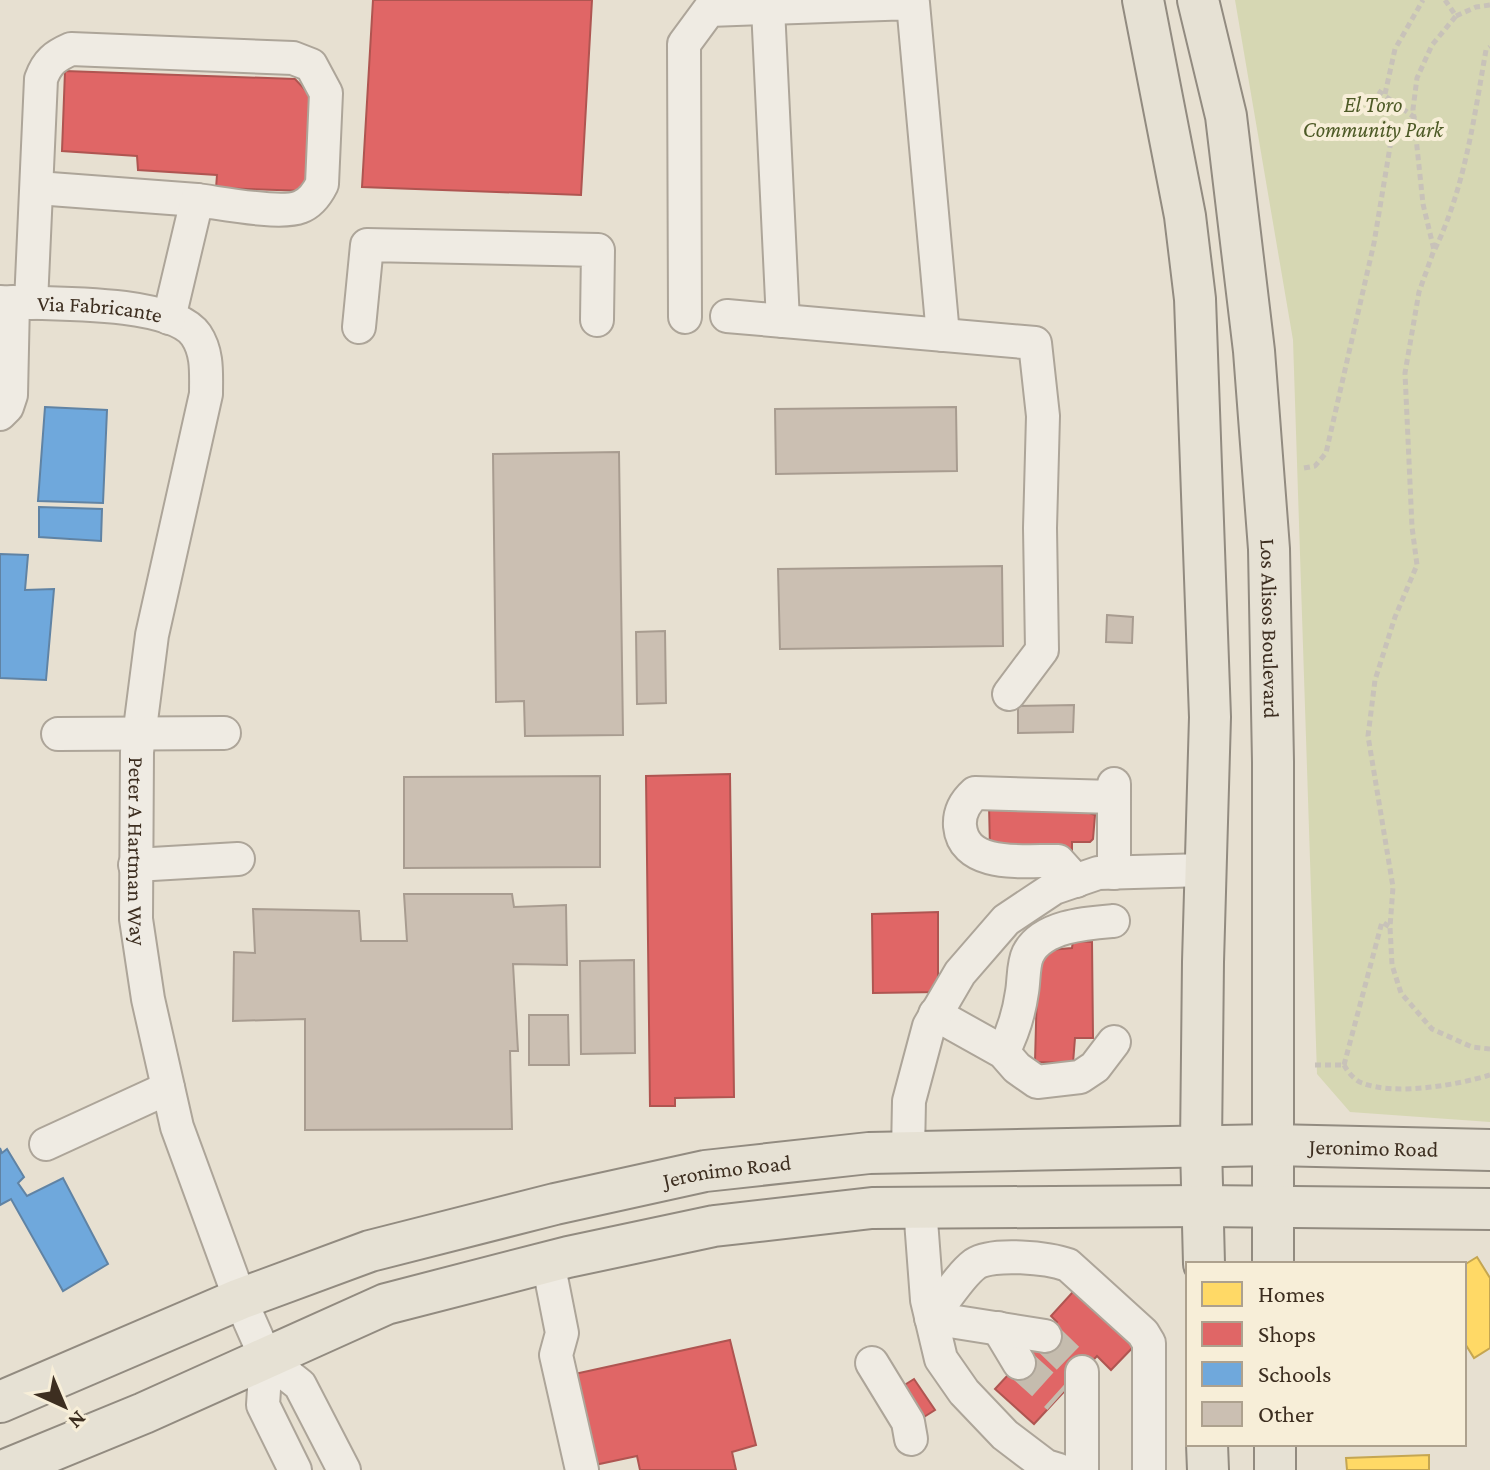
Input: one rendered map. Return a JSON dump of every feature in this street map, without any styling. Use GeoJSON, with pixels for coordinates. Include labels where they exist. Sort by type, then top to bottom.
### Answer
{"type":"FeatureCollection","features":[{"type":"Feature","properties":{"kind":"main road"},"geometry":{"type":"LineString","coordinates":[[1143,0],[1185,216],[1195,299],[1210,717],[1201,1146],[1204,1262]]}},
{"type":"Feature","properties":{"kind":"main road","name":"Los Alisos Boulevard"},"geometry":{"type":"LineString","coordinates":[[1198,0],[1226,116],[1254,351],[1269,549],[1273,777],[1273,1262]]}},
{"type":"Feature","properties":{"kind":"main road","name":"Jeronimo Road"},"geometry":{"type":"LineString","coordinates":[[0,1402],[240,1299],[370,1251],[555,1204],[705,1171],[869,1153],[1273,1145],[1490,1150]]}},
{"type":"Feature","properties":{"kind":"main road"},"geometry":{"type":"LineString","coordinates":[[5,1470],[144,1413],[386,1304],[548,1262],[714,1226],[872,1208],[1202,1206],[1490,1209]]}},
{"type":"Feature","properties":{"kind":"main road"},"geometry":{"type":"LineString","coordinates":[[1207,1446],[1208,1470]]}},
{"type":"Feature","properties":{"kind":"main road"},"geometry":{"type":"LineString","coordinates":[[1275,1446],[1275,1470]]}},
{"type":"Feature","properties":{"kind":"street"},"geometry":{"type":"LineString","coordinates":[[685,317],[684,44],[709,10],[913,3],[943,335]]}},
{"type":"Feature","properties":{"kind":"street"},"geometry":{"type":"LineString","coordinates":[[768,8],[783,321]]}},
{"type":"Feature","properties":{"kind":"street"},"geometry":{"type":"LineString","coordinates":[[0,414],[7,407],[11,395],[14,303],[37,188],[41,79],[46,65],[71,49],[293,58],[311,65],[326,93],[322,184],[304,207],[286,211],[197,200],[37,188]]}},
{"type":"Feature","properties":{"kind":"street"},"geometry":{"type":"LineString","coordinates":[[182,325],[197,200]]}},
{"type":"Feature","properties":{"kind":"street"},"geometry":{"type":"LineString","coordinates":[[359,327],[367,245],[598,250],[597,320]]}},
{"type":"Feature","properties":{"kind":"street","name":"Via Fabricante"},"geometry":{"type":"LineString","coordinates":[[14,303],[138,308],[182,325]]}},
{"type":"Feature","properties":{"kind":"street"},"geometry":{"type":"LineString","coordinates":[[727,316],[1035,343],[1043,416],[1040,528],[1042,650],[1009,694]]}},
{"type":"Feature","properties":{"kind":"street","name":"Peter A Hartman Way"},"geometry":{"type":"LineString","coordinates":[[182,325],[206,356],[206,394],[152,635],[139,735],[136,919],[146,985],[177,1127],[240,1299],[266,1358]]}},
{"type":"Feature","properties":{"kind":"street"},"geometry":{"type":"LineString","coordinates":[[58,734],[224,733]]}},
{"type":"Feature","properties":{"kind":"street"},"geometry":{"type":"LineString","coordinates":[[1076,881],[1058,861],[986,858],[975,852],[960,825],[965,802],[975,793],[1114,790],[1114,873]]}},
{"type":"Feature","properties":{"kind":"street"},"geometry":{"type":"LineString","coordinates":[[135,865],[238,859]]}},
{"type":"Feature","properties":{"kind":"street"},"geometry":{"type":"LineString","coordinates":[[908,1152],[909,1101],[929,1026],[960,973],[1006,920],[1054,888],[1098,873],[1205,870]]}},
{"type":"Feature","properties":{"kind":"street"},"geometry":{"type":"LineString","coordinates":[[1003,1052],[1018,1016],[1028,954],[1041,939],[1060,930],[1113,921]]}},
{"type":"Feature","properties":{"kind":"street"},"geometry":{"type":"LineString","coordinates":[[935,1014],[1003,1052],[1017,1068],[1037,1082],[1080,1077],[1095,1067],[1114,1042]]}},
{"type":"Feature","properties":{"kind":"street"},"geometry":{"type":"LineString","coordinates":[[46,1144],[168,1088]]}},
{"type":"Feature","properties":{"kind":"street"},"geometry":{"type":"LineString","coordinates":[[920,1207],[927,1300],[941,1359],[964,1392],[1005,1435],[1046,1466],[1059,1470]]}},
{"type":"Feature","properties":{"kind":"street"},"geometry":{"type":"LineString","coordinates":[[931,1318],[975,1264],[988,1258],[1052,1259],[1068,1265],[1143,1333],[1149,1343],[1149,1470]]}},
{"type":"Feature","properties":{"kind":"street"},"geometry":{"type":"LineString","coordinates":[[548,1262],[562,1333],[556,1355],[582,1470]]}},
{"type":"Feature","properties":{"kind":"street"},"geometry":{"type":"LineString","coordinates":[[931,1318],[1045,1336]]}},
{"type":"Feature","properties":{"kind":"street"},"geometry":{"type":"LineString","coordinates":[[998,1328],[1019,1363]]}},
{"type":"Feature","properties":{"kind":"street"},"geometry":{"type":"LineString","coordinates":[[266,1358],[263,1405],[295,1470]]}},
{"type":"Feature","properties":{"kind":"street"},"geometry":{"type":"LineString","coordinates":[[266,1358],[300,1385],[344,1470]]}},
{"type":"Feature","properties":{"kind":"street"},"geometry":{"type":"LineString","coordinates":[[872,1363],[908,1422],[911,1439]]}},
{"type":"Feature","properties":{"kind":"street"},"geometry":{"type":"LineString","coordinates":[[1082,1372],[1082,1470]]}},
{"type":"Feature","properties":{"kind":"street"},"geometry":{"type":"LineString","coordinates":[[1058,1398],[1082,1419]]}},
{"type":"Feature","properties":{"kind":"path"},"geometry":{"type":"LineString","coordinates":[[1385,94],[1395,49],[1423,0]]}},
{"type":"Feature","properties":{"kind":"path"},"geometry":{"type":"LineString","coordinates":[[1445,0],[1456,16]]}},
{"type":"Feature","properties":{"kind":"path"},"geometry":{"type":"LineString","coordinates":[[1434,250],[1423,204],[1414,117],[1417,78],[1432,45],[1456,16],[1476,7],[1490,5]]}},
{"type":"Feature","properties":{"kind":"path"},"geometry":{"type":"LineString","coordinates":[[1490,47],[1486,50],[1477,114],[1448,223],[1434,250],[1419,292],[1405,373],[1411,512],[1417,565],[1395,617],[1375,680],[1368,736],[1393,887],[1390,927],[1392,965],[1401,993],[1432,1029],[1472,1047],[1490,1049]]}},
{"type":"Feature","properties":{"kind":"path"},"geometry":{"type":"LineString","coordinates":[[1377,90],[1414,117]]}},
{"type":"Feature","properties":{"kind":"path"},"geometry":{"type":"LineString","coordinates":[[1304,468],[1315,466],[1326,453],[1374,243],[1392,135],[1414,117]]}},
{"type":"Feature","properties":{"kind":"path"},"geometry":{"type":"LineString","coordinates":[[1344,1065],[1382,922],[1390,927]]}},
{"type":"Feature","properties":{"kind":"path"},"geometry":{"type":"LineString","coordinates":[[1315,1065],[1344,1065],[1361,1083],[1395,1089],[1473,1080],[1490,1075]]}},
{"type":"Feature","properties":{"kind":"green space","name":"El Toro Community Park"},"geometry":{"type":"Polygon","coordinates":[[[1235,0],[1490,0],[1490,1122],[1350,1112],[1317,1074],[1293,340],[1235,0]]]}},
{"type":"Feature","properties":{"kind":"building: Homes"},"geometry":{"type":"Polygon","coordinates":[[[1477,1257],[1490,1278],[1490,1348],[1474,1358],[1466,1345],[1466,1264],[1477,1257]]]}},
{"type":"Feature","properties":{"kind":"building: Homes"},"geometry":{"type":"Polygon","coordinates":[[[1429,1455],[1429,1470],[1347,1470],[1346,1458],[1429,1455]]]}},
{"type":"Feature","properties":{"kind":"building: Shops"},"geometry":{"type":"Polygon","coordinates":[[[373,0],[592,0],[581,195],[362,187],[373,0]]]}},
{"type":"Feature","properties":{"kind":"building: Shops"},"geometry":{"type":"Polygon","coordinates":[[[65,71],[295,79],[310,95],[307,191],[216,188],[217,175],[138,170],[137,156],[62,151],[65,71]]]}},
{"type":"Feature","properties":{"kind":"building: Shops"},"geometry":{"type":"Polygon","coordinates":[[[730,774],[734,1097],[675,1098],[675,1106],[650,1106],[646,776],[730,774]]]}},
{"type":"Feature","properties":{"kind":"building: Shops"},"geometry":{"type":"Polygon","coordinates":[[[989,805],[1091,809],[1089,813],[1095,815],[1093,839],[1090,842],[1072,842],[1072,851],[1026,852],[990,848],[989,805]]]}},
{"type":"Feature","properties":{"kind":"building: Shops"},"geometry":{"type":"Polygon","coordinates":[[[938,912],[938,992],[873,993],[872,914],[938,912]]]}},
{"type":"Feature","properties":{"kind":"building: Shops"},"geometry":{"type":"Polygon","coordinates":[[[1073,941],[1092,942],[1093,1038],[1075,1038],[1073,1063],[1035,1062],[1038,951],[1072,948],[1073,941]]]}},
{"type":"Feature","properties":{"kind":"building: Shops"},"geometry":{"type":"Polygon","coordinates":[[[1092,1271],[1137,1343],[1111,1370],[1097,1356],[1034,1424],[995,1389],[1057,1322],[1051,1316],[1092,1271]]]}},
{"type":"Feature","properties":{"kind":"building: Shops"},"geometry":{"type":"Polygon","coordinates":[[[730,1340],[756,1445],[732,1452],[736,1470],[640,1470],[637,1456],[590,1466],[570,1375],[730,1340]]]}},
{"type":"Feature","properties":{"kind":"building: Shops"},"geometry":{"type":"Polygon","coordinates":[[[914,1379],[935,1410],[916,1422],[895,1391],[914,1379]]]}},
{"type":"Feature","properties":{"kind":"building: Schools"},"geometry":{"type":"Polygon","coordinates":[[[45,407],[107,410],[103,503],[38,501],[45,407]]]}},
{"type":"Feature","properties":{"kind":"building: Schools"},"geometry":{"type":"Polygon","coordinates":[[[39,507],[102,509],[101,541],[39,537],[39,507]]]}},
{"type":"Feature","properties":{"kind":"building: Schools"},"geometry":{"type":"Polygon","coordinates":[[[0,554],[28,555],[25,590],[54,589],[46,680],[0,678],[0,554]]]}},
{"type":"Feature","properties":{"kind":"building: Schools"},"geometry":{"type":"Polygon","coordinates":[[[0,1148],[2,1153],[7,1149],[24,1177],[18,1183],[27,1196],[63,1178],[108,1264],[63,1291],[11,1199],[0,1205],[0,1148]]]}},
{"type":"Feature","properties":{"kind":"building: Other"},"geometry":{"type":"Polygon","coordinates":[[[956,407],[957,471],[776,474],[775,409],[956,407]]]}},
{"type":"Feature","properties":{"kind":"building: Other"},"geometry":{"type":"Polygon","coordinates":[[[619,452],[623,735],[525,736],[524,701],[496,702],[493,454],[619,452]]]}},
{"type":"Feature","properties":{"kind":"building: Other"},"geometry":{"type":"Polygon","coordinates":[[[1002,566],[1003,646],[780,649],[778,569],[1002,566]]]}},
{"type":"Feature","properties":{"kind":"building: Other"},"geometry":{"type":"Polygon","coordinates":[[[1107,615],[1133,617],[1132,643],[1106,642],[1107,615]]]}},
{"type":"Feature","properties":{"kind":"building: Other"},"geometry":{"type":"Polygon","coordinates":[[[665,631],[666,703],[637,704],[636,632],[665,631]]]}},
{"type":"Feature","properties":{"kind":"building: Other"},"geometry":{"type":"Polygon","coordinates":[[[1074,705],[1073,732],[1018,733],[1018,706],[1074,705]]]}},
{"type":"Feature","properties":{"kind":"building: Other"},"geometry":{"type":"Polygon","coordinates":[[[600,776],[600,867],[404,868],[404,777],[600,776]]]}},
{"type":"Feature","properties":{"kind":"building: Other"},"geometry":{"type":"Polygon","coordinates":[[[404,894],[512,894],[514,907],[566,905],[567,965],[513,964],[518,1051],[510,1051],[512,1129],[305,1130],[305,1019],[233,1021],[234,952],[255,953],[253,909],[359,911],[361,941],[407,941],[404,894]]]}},
{"type":"Feature","properties":{"kind":"building: Other"},"geometry":{"type":"Polygon","coordinates":[[[634,960],[635,1053],[581,1054],[580,961],[634,960]]]}},
{"type":"Feature","properties":{"kind":"building: Other"},"geometry":{"type":"Polygon","coordinates":[[[529,1015],[568,1015],[569,1065],[529,1065],[529,1015]]]}},
{"type":"Feature","properties":{"kind":"tunnel"},"geometry":{"type":"LineString","coordinates":[[1045,1336],[1082,1372]]}},
{"type":"Feature","properties":{"kind":"tunnel"},"geometry":{"type":"LineString","coordinates":[[1019,1363],[1058,1398]]}}]}
